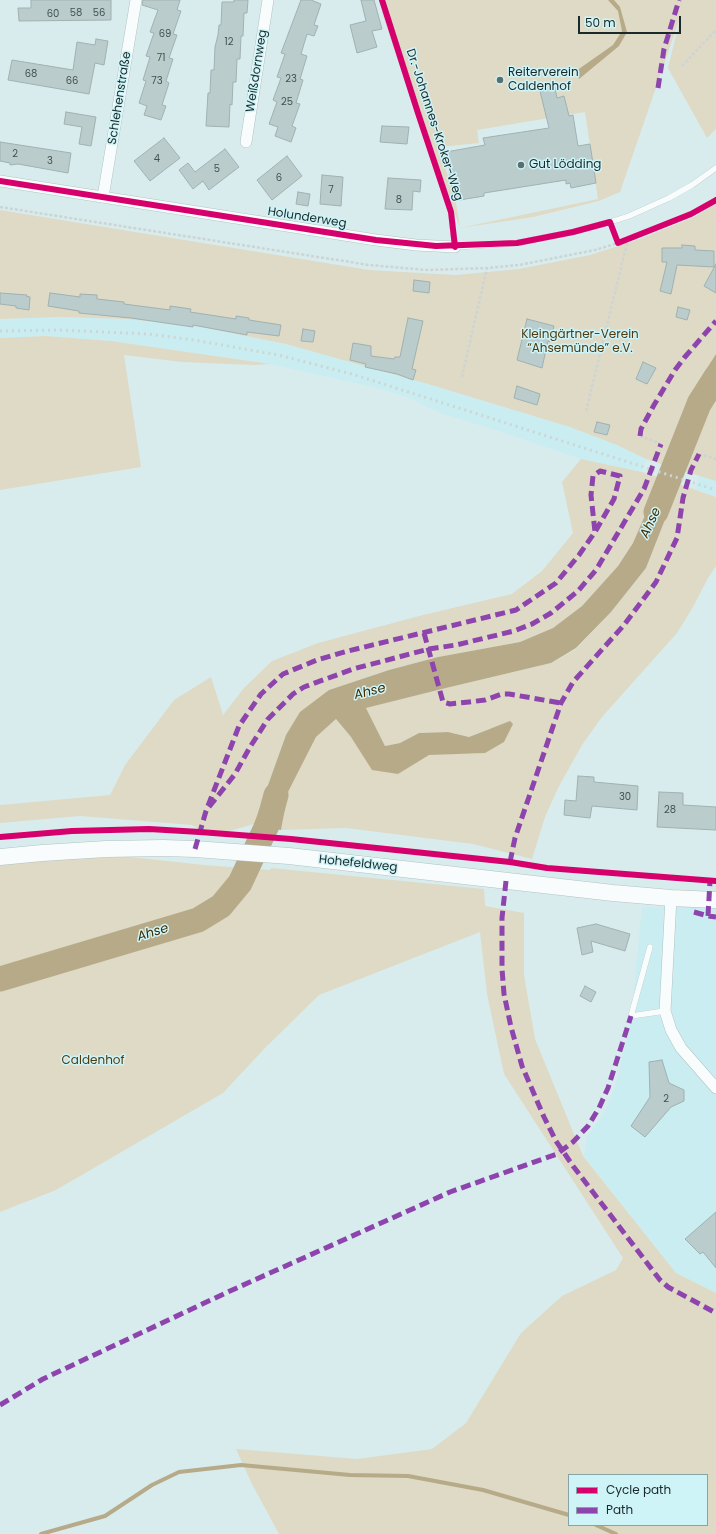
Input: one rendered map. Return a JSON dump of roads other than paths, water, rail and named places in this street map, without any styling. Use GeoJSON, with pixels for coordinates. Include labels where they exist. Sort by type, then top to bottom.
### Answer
{"type":"FeatureCollection","features":[{"type":"Feature","properties":{"kind":"main road","name":"Hohefeldweg"},"geometry":{"type":"LineString","coordinates":[[0,858],[42,853],[106,849],[163,848],[212,850],[289,856],[574,889],[671,898],[716,900]]}},
{"type":"Feature","properties":{"kind":"street","name":"Schlehenstraße"},"geometry":{"type":"LineString","coordinates":[[103,197],[136,0]]}},
{"type":"Feature","properties":{"kind":"street","name":"Weißdornweg"},"geometry":{"type":"LineString","coordinates":[[246,142],[268,0]]}},
{"type":"Feature","properties":{"kind":"street","name":"Holunderweg"},"geometry":{"type":"LineString","coordinates":[[0,181],[376,240],[416,245],[455,246]]}},
{"type":"Feature","properties":{"kind":"street"},"geometry":{"type":"LineString","coordinates":[[671,898],[665,1011],[671,1030],[681,1048],[716,1088]]}},
{"type":"Feature","properties":{"kind":"lane","name":"Dr.-Johannes-Kroker-Weg"},"geometry":{"type":"LineString","coordinates":[[385,11],[451,212],[455,246]]}},
{"type":"Feature","properties":{"kind":"lane","name":"Holunderweg"},"geometry":{"type":"LineString","coordinates":[[455,246],[524,242],[573,232],[610,222],[629,216],[669,198],[692,185],[716,168]]}},
{"type":"Feature","properties":{"kind":"lane"},"geometry":{"type":"LineString","coordinates":[[650,947],[631,1016],[665,1011]]}},
{"type":"Feature","properties":{"kind":"water"},"geometry":{"type":"Polygon","coordinates":[[[608,0],[614,0],[620,7],[627,32],[619,46],[579,79],[576,71],[613,45],[622,31],[618,11],[608,0]]]}},
{"type":"Feature","properties":{"kind":"water"},"geometry":{"type":"Polygon","coordinates":[[[716,354],[716,398],[686,456],[683,471],[664,465],[689,396],[716,354]]]}},
{"type":"Feature","properties":{"kind":"water"},"geometry":{"type":"Polygon","coordinates":[[[658,477],[679,484],[646,568],[611,612],[576,648],[551,663],[366,708],[385,746],[400,743],[419,733],[448,732],[469,737],[510,721],[513,724],[504,742],[485,753],[429,755],[398,774],[372,770],[351,737],[336,719],[316,737],[288,792],[281,830],[254,824],[286,735],[300,712],[329,690],[389,670],[438,657],[520,642],[553,628],[582,606],[618,566],[633,543],[646,513],[658,477]]]}},
{"type":"Feature","properties":{"kind":"waterway","name":"Ahse"},"geometry":{"type":"LineString","coordinates":[[656,512],[699,404],[716,377]]}},
{"type":"Feature","properties":{"kind":"waterway","name":"Ahse"},"geometry":{"type":"LineString","coordinates":[[0,979],[198,920],[221,906],[240,883],[269,821],[276,795]]}},
{"type":"Feature","properties":{"kind":"waterway"},"geometry":{"type":"LineString","coordinates":[[41,1534],[105,1516],[152,1485],[179,1472],[241,1465],[350,1475],[408,1476],[483,1490],[568,1515]]}},
{"type":"Feature","properties":{"kind":"waterway"},"geometry":{"type":"LineString","coordinates":[[598,1526],[616,1534]]}},
{"type":"Feature","properties":{"kind":"railway"},"geometry":{"type":"LineString","coordinates":[[0,331],[59,330],[148,334],[194,340],[278,355],[352,374],[716,490]]}},
{"type":"Feature","properties":{"kind":"place","name":"Reiterverein Caldenhof"},"geometry":{"type":"Point","coordinates":[500,80]}},
{"type":"Feature","properties":{"kind":"place","name":"Gut Lödding"},"geometry":{"type":"Point","coordinates":[521,165]}},
{"type":"Feature","properties":{"kind":"park label","name":"Kleingärtner-Verein “Ahsemünde” e.V."},"geometry":{"type":"Point","coordinates":[580,342]}},
{"type":"Feature","properties":{"kind":"park label","name":"Caldenhof"},"geometry":{"type":"Point","coordinates":[93,1061]}}]}
